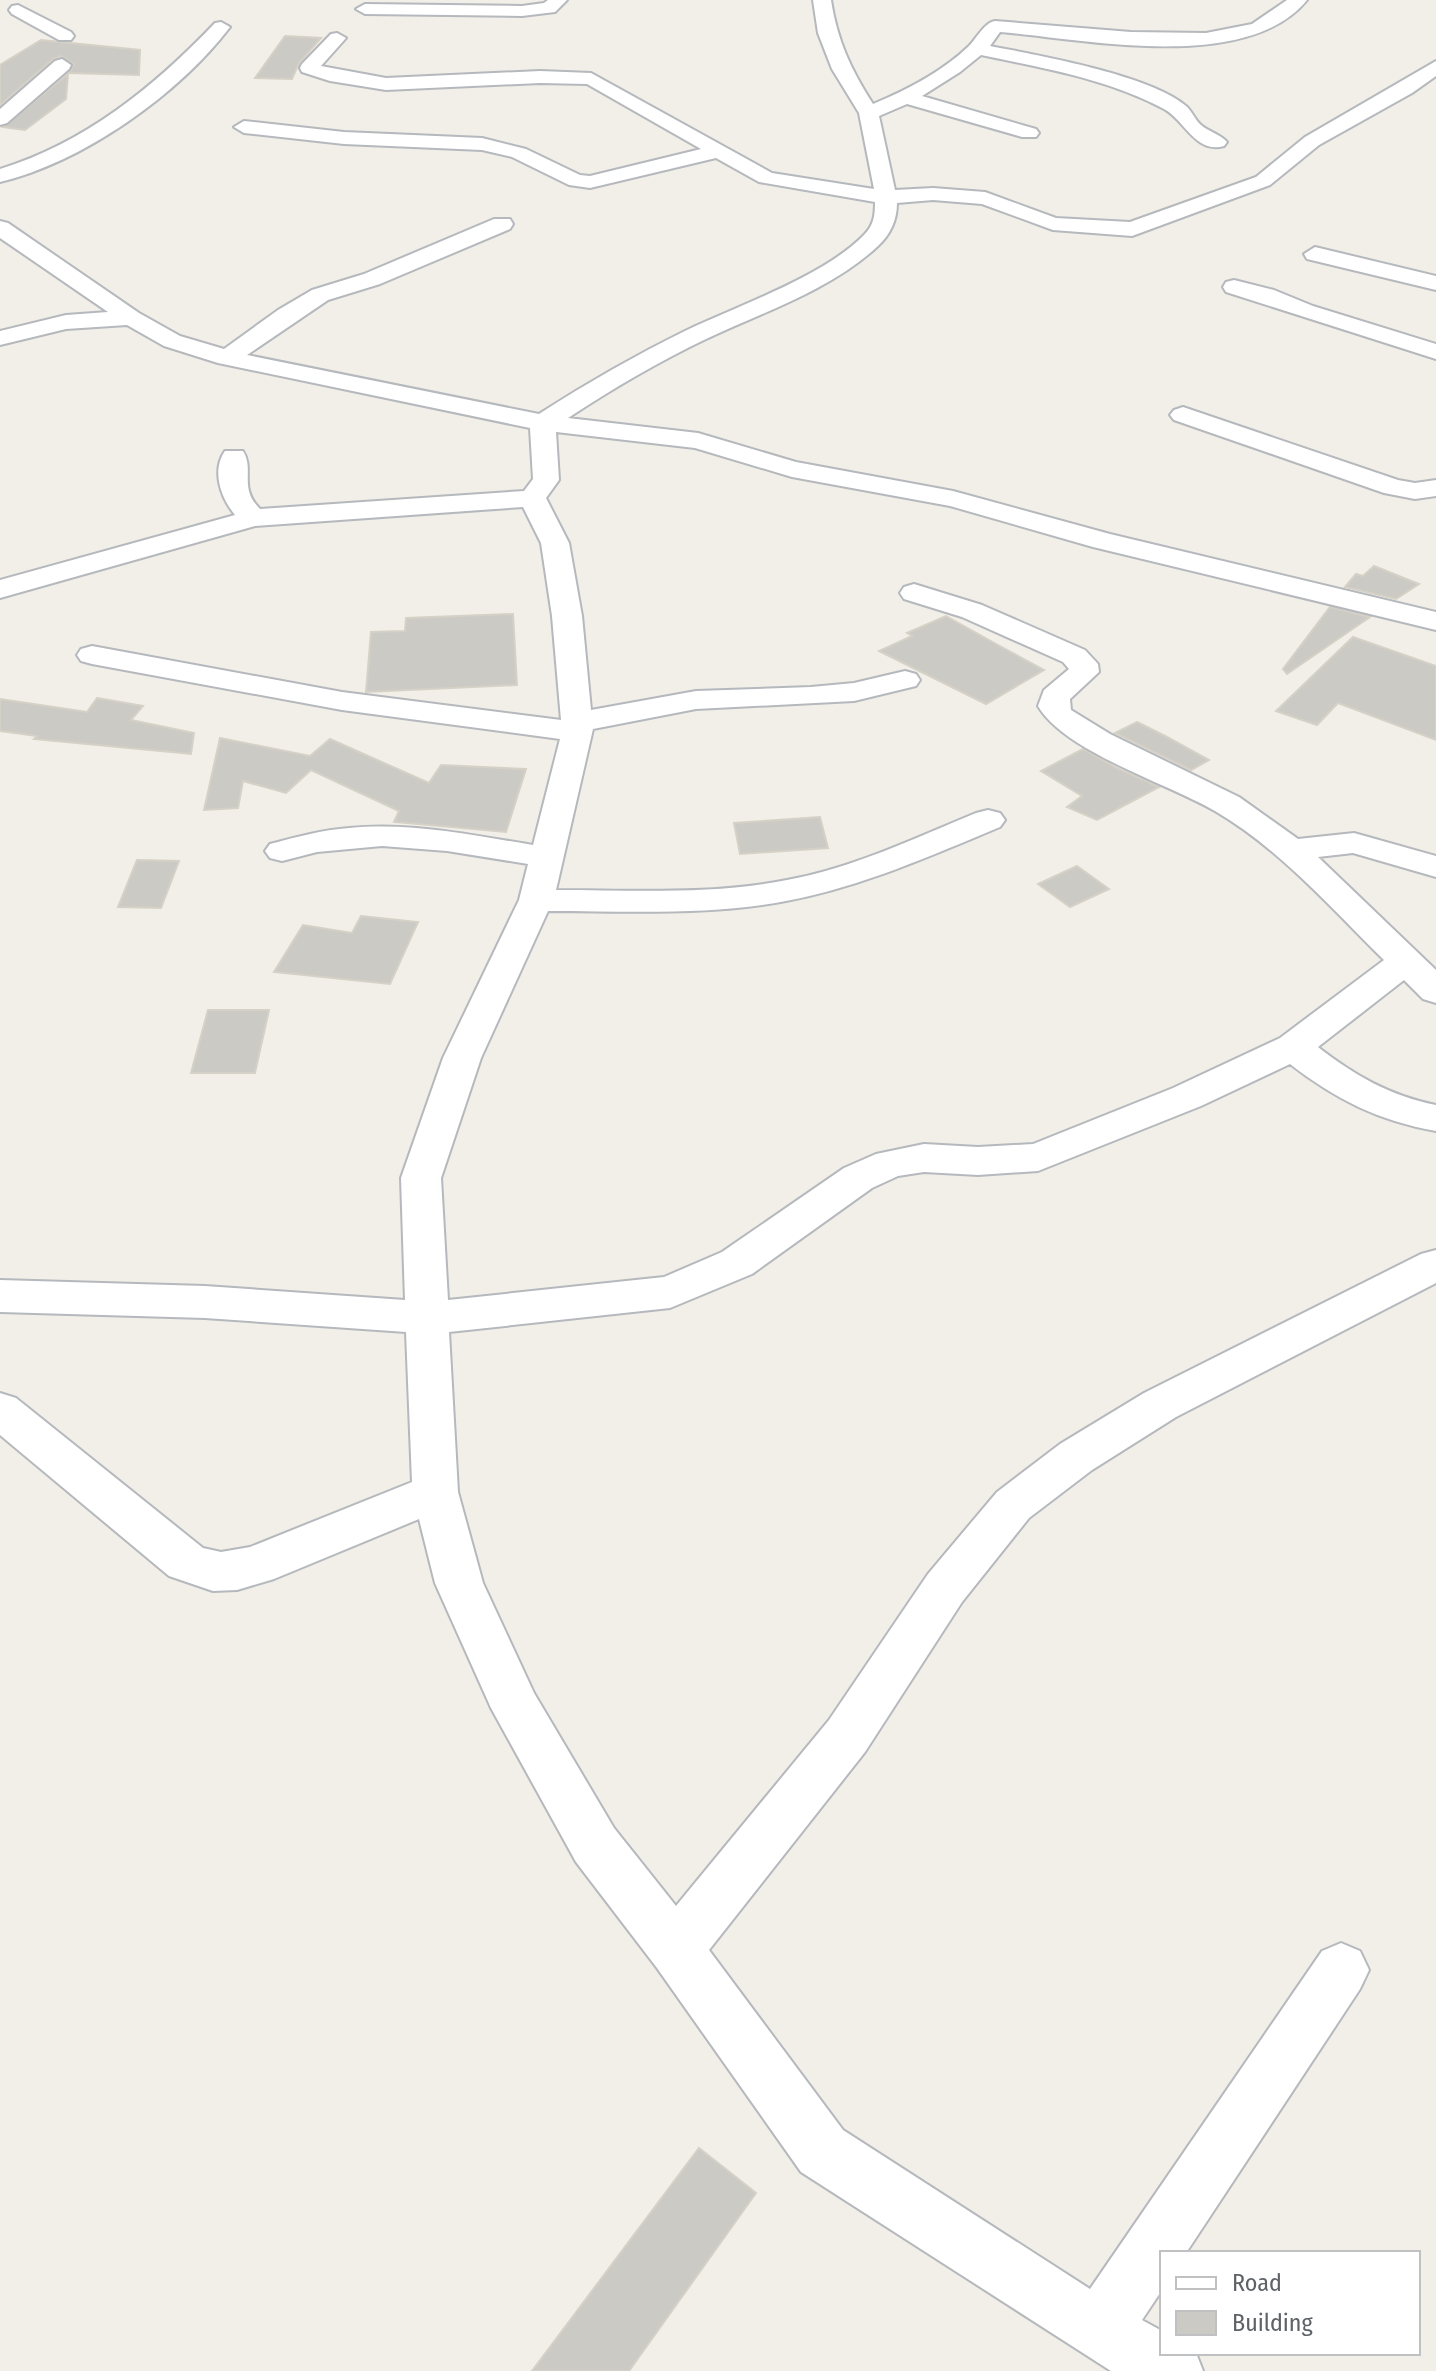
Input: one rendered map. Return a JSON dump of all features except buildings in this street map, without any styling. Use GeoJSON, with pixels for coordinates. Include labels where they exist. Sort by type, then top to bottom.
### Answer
{"type":"FeatureCollection","features":[{"type":"Feature","properties":{"kind":"street"},"geometry":{"type":"LineString","coordinates":[[365,9],[522,11],[549,8],[558,0]]}},
{"type":"Feature","properties":{"kind":"street"},"geometry":{"type":"LineString","coordinates":[[543,423],[606,382],[694,336],[817,279],[846,261],[871,241],[881,228],[886,216],[886,197],[869,113],[841,69],[827,33],[822,0]]}},
{"type":"Feature","properties":{"kind":"street"},"geometry":{"type":"LineString","coordinates":[[995,26],[1189,39],[1256,29],[1298,0]]}},
{"type":"Feature","properties":{"kind":"street"},"geometry":{"type":"LineString","coordinates":[[869,113],[908,98],[980,49],[1015,3]]}},
{"type":"Feature","properties":{"kind":"street"},"geometry":{"type":"LineString","coordinates":[[17,8],[65,36]]}},
{"type":"Feature","properties":{"kind":"street"},"geometry":{"type":"LineString","coordinates":[[0,176],[55,158],[107,124],[188,64],[221,27]]}},
{"type":"Feature","properties":{"kind":"street"},"geometry":{"type":"LineString","coordinates":[[337,38],[309,68],[330,75],[386,84],[540,77],[591,79],[766,178],[886,197],[933,194],[985,198],[1053,224],[1132,229],[1263,181],[1312,141],[1405,89],[1436,67]]}},
{"type":"Feature","properties":{"kind":"street"},"geometry":{"type":"LineString","coordinates":[[980,49],[1068,68],[1124,86],[1175,107],[1196,131],[1217,142]]}},
{"type":"Feature","properties":{"kind":"street"},"geometry":{"type":"LineString","coordinates":[[0,119],[62,65]]}},
{"type":"Feature","properties":{"kind":"street"},"geometry":{"type":"LineString","coordinates":[[908,98],[1029,133]]}},
{"type":"Feature","properties":{"kind":"street"},"geometry":{"type":"LineString","coordinates":[[244,127],[344,138],[482,144],[519,153],[576,181],[590,182],[716,152]]}},
{"type":"Feature","properties":{"kind":"street"},"geometry":{"type":"LineString","coordinates":[[227,358],[286,315],[320,295],[372,279],[502,224]]}},
{"type":"Feature","properties":{"kind":"street"},"geometry":{"type":"LineString","coordinates":[[5,236],[172,341],[227,358],[543,423],[698,441],[792,469],[953,499],[1103,541],[1436,621]]}},
{"type":"Feature","properties":{"kind":"street"},"geometry":{"type":"LineString","coordinates":[[1315,254],[1436,283]]}},
{"type":"Feature","properties":{"kind":"street"},"geometry":{"type":"LineString","coordinates":[[1408,275],[1436,262]]}},
{"type":"Feature","properties":{"kind":"street"},"geometry":{"type":"LineString","coordinates":[[1234,287],[1436,352]]}},
{"type":"Feature","properties":{"kind":"street"},"geometry":{"type":"LineString","coordinates":[[0,338],[66,322],[131,318]]}},
{"type":"Feature","properties":{"kind":"street"},"geometry":{"type":"LineString","coordinates":[[1400,340],[1423,328]]}},
{"type":"Feature","properties":{"kind":"street"},"geometry":{"type":"LineString","coordinates":[[1183,415],[1393,487],[1415,491],[1436,488]]}},
{"type":"Feature","properties":{"kind":"street"},"geometry":{"type":"LineString","coordinates":[[0,589],[253,518],[532,498],[546,480],[543,423]]}},
{"type":"Feature","properties":{"kind":"street"},"geometry":{"type":"LineString","coordinates":[[234,457],[233,494],[237,503],[253,518]]}},
{"type":"Feature","properties":{"kind":"street"},"geometry":{"type":"LineString","coordinates":[[532,498],[555,543],[567,616],[579,727],[542,879],[462,1058],[421,1178],[435,1492],[459,1583],[516,1708],[595,1845],[676,1949],[822,2151],[1099,2330],[1172,2371]]}},
{"type":"Feature","properties":{"kind":"street"},"geometry":{"type":"LineString","coordinates":[[914,593],[972,611],[1074,656],[1083,664],[1084,672],[1055,696],[1053,706],[1059,716],[1099,741],[1227,804],[1291,850],[1436,991]]}},
{"type":"Feature","properties":{"kind":"street"},"geometry":{"type":"LineString","coordinates":[[92,655],[342,701],[579,727],[696,700],[854,692],[905,680]]}},
{"type":"Feature","properties":{"kind":"street"},"geometry":{"type":"LineString","coordinates":[[282,851],[318,839],[365,835],[411,837],[542,879],[714,900],[786,891],[845,877],[988,820]]}},
{"type":"Feature","properties":{"kind":"street"},"geometry":{"type":"LineString","coordinates":[[1291,850],[1354,843],[1436,867]]}},
{"type":"Feature","properties":{"kind":"street"},"geometry":{"type":"LineString","coordinates":[[0,1296],[205,1302],[428,1318],[670,1292],[737,1263],[858,1178],[890,1164],[924,1158],[978,1161],[1038,1157],[1187,1097],[1293,1047],[1405,962]]}},
{"type":"Feature","properties":{"kind":"street"},"geometry":{"type":"LineString","coordinates":[[1293,1047],[1334,1079],[1372,1102],[1436,1118]]}},
{"type":"Feature","properties":{"kind":"street"},"geometry":{"type":"LineString","coordinates":[[676,1949],[847,1736],[945,1588],[1013,1505],[1076,1457],[1160,1405],[1436,1265]]}},
{"type":"Feature","properties":{"kind":"street"},"geometry":{"type":"LineString","coordinates":[[0,1410],[186,1562],[212,1573],[233,1572],[257,1565],[435,1492]]}},
{"type":"Feature","properties":{"kind":"street"},"geometry":{"type":"LineString","coordinates":[[1099,2330],[1341,1970]]}}]}
